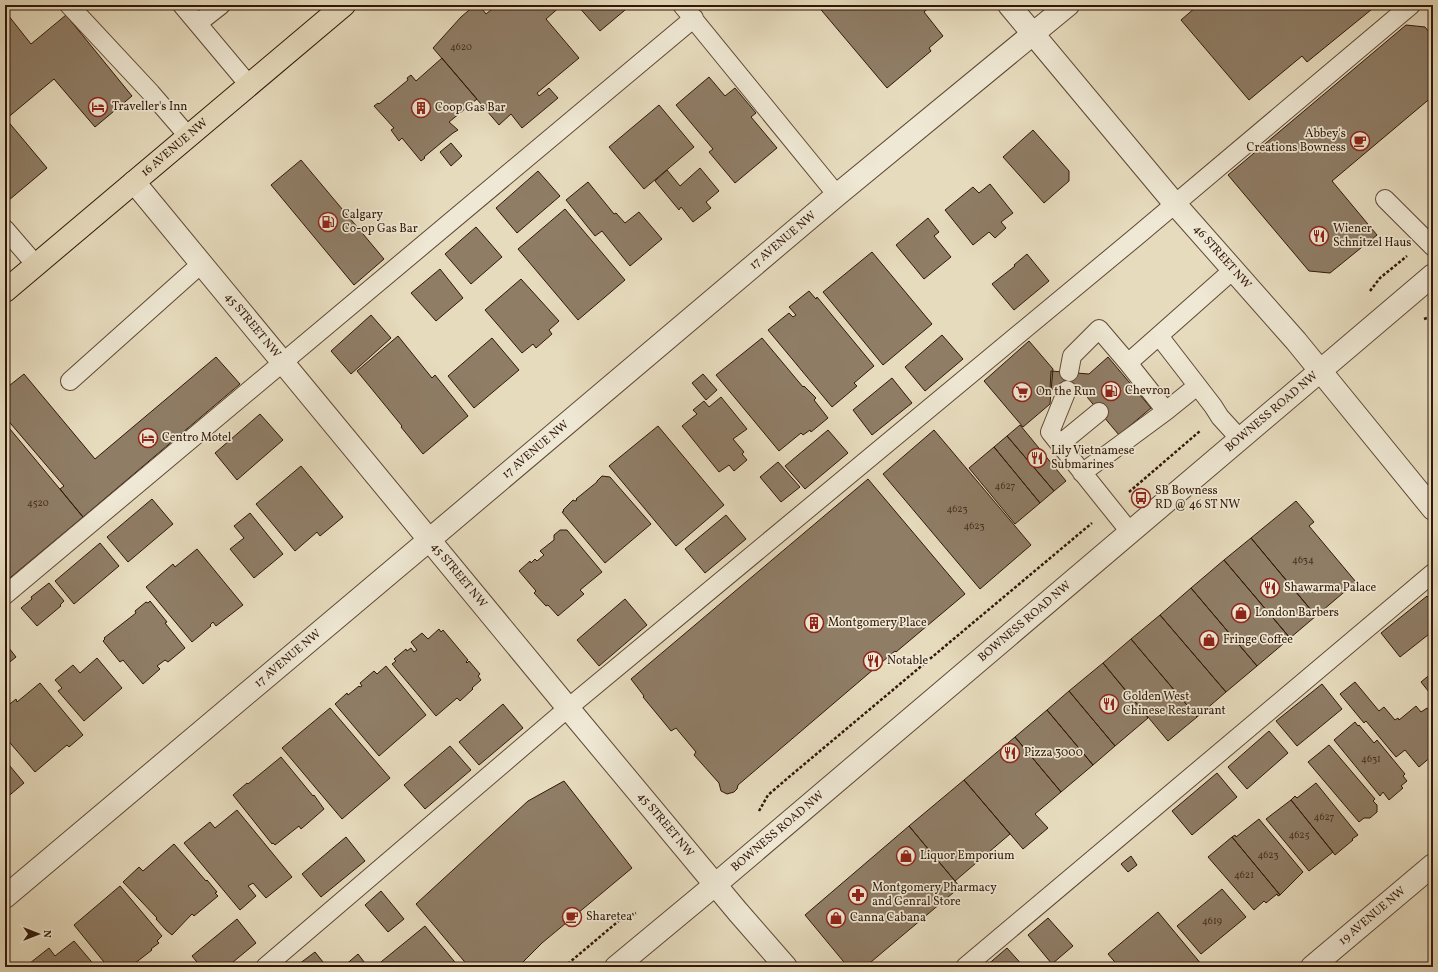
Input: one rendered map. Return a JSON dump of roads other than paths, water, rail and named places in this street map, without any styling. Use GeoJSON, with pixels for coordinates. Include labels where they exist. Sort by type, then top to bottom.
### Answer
{"type":"FeatureCollection","features":[{"type":"Feature","properties":{"kind":"highway","name":"16 AVENUE NW"},"geometry":{"type":"LineString","coordinates":[[5,291],[344,5]]}},
{"type":"Feature","properties":{"kind":"street","name":"46 STREET NW"},"geometry":{"type":"LineString","coordinates":[[1009,5],[1176,204],[1296,341],[1433,509]]}},
{"type":"Feature","properties":{"kind":"street","name":"17 AVENUE NW"},"geometry":{"type":"LineString","coordinates":[[5,897],[837,195],[1068,5]]}},
{"type":"Feature","properties":{"kind":"street","name":"45 STREET NW"},"geometry":{"type":"LineString","coordinates":[[134,182],[568,708],[786,967]]}},
{"type":"Feature","properties":{"kind":"street","name":"BOWNESS ROAD NW"},"geometry":{"type":"LineString","coordinates":[[616,967],[716,884],[1433,275]]}},
{"type":"Feature","properties":{"kind":"street","name":"19 AVENUE NW"},"geometry":{"type":"LineString","coordinates":[[1312,967],[1433,865]]}},
{"type":"Feature","properties":{"kind":"lane"},"geometry":{"type":"LineString","coordinates":[[69,5],[151,93],[188,136]]}},
{"type":"Feature","properties":{"kind":"lane"},"geometry":{"type":"LineString","coordinates":[[182,5],[249,85]]}},
{"type":"Feature","properties":{"kind":"lane"},"geometry":{"type":"LineString","coordinates":[[198,23],[221,5]]}},
{"type":"Feature","properties":{"kind":"lane"},"geometry":{"type":"LineString","coordinates":[[265,967],[568,708],[1176,204],[1411,5]]}},
{"type":"Feature","properties":{"kind":"lane"},"geometry":{"type":"LineString","coordinates":[[5,595],[283,362],[688,12],[837,195]]}},
{"type":"Feature","properties":{"kind":"lane"},"geometry":{"type":"LineString","coordinates":[[1385,199],[1429,243]]}},
{"type":"Feature","properties":{"kind":"lane"},"geometry":{"type":"LineString","coordinates":[[5,229],[36,265]]}},
{"type":"Feature","properties":{"kind":"lane"},"geometry":{"type":"LineString","coordinates":[[70,381],[201,264]]}},
{"type":"Feature","properties":{"kind":"lane"},"geometry":{"type":"LineString","coordinates":[[1128,363],[1234,270]]}},
{"type":"Feature","properties":{"kind":"lane"},"geometry":{"type":"LineString","coordinates":[[1069,372],[1072,356],[1099,329],[1128,363],[1135,381],[1166,411]]}},
{"type":"Feature","properties":{"kind":"lane"},"geometry":{"type":"LineString","coordinates":[[1159,336],[1214,406],[1220,417],[1240,439]]}},
{"type":"Feature","properties":{"kind":"lane"},"geometry":{"type":"LineString","coordinates":[[1082,473],[1198,386]]}},
{"type":"Feature","properties":{"kind":"lane"},"geometry":{"type":"LineString","coordinates":[[1067,390],[1050,432],[1130,532]]}},
{"type":"Feature","properties":{"kind":"lane"},"geometry":{"type":"LineString","coordinates":[[1060,444],[1099,412]]}},
{"type":"Feature","properties":{"kind":"lane"},"geometry":{"type":"LineString","coordinates":[[965,967],[1433,572]]}},
{"type":"Feature","properties":{"kind":"place","name":"Traveller's Inn"},"geometry":{"type":"Point","coordinates":[98,107]}},
{"type":"Feature","properties":{"kind":"place","name":"Coop Gas Bar"},"geometry":{"type":"Point","coordinates":[421,108]}},
{"type":"Feature","properties":{"kind":"place","name":"Abbey's Creations Bowness"},"geometry":{"type":"Point","coordinates":[1360,141]}},
{"type":"Feature","properties":{"kind":"place","name":"Calgary Co-op Gas Bar"},"geometry":{"type":"Point","coordinates":[328,222]}},
{"type":"Feature","properties":{"kind":"place","name":"Wiener Schnitzel Haus"},"geometry":{"type":"Point","coordinates":[1319,236]}},
{"type":"Feature","properties":{"kind":"place","name":"Chevron"},"geometry":{"type":"Point","coordinates":[1111,391]}},
{"type":"Feature","properties":{"kind":"place","name":"On the Run"},"geometry":{"type":"Point","coordinates":[1022,392]}},
{"type":"Feature","properties":{"kind":"place","name":"Centro Motel"},"geometry":{"type":"Point","coordinates":[148,438]}},
{"type":"Feature","properties":{"kind":"place","name":"Lily Vietnamese Submarines"},"geometry":{"type":"Point","coordinates":[1037,458]}},
{"type":"Feature","properties":{"kind":"place","name":"SB Bowness RD @ 46 ST NW"},"geometry":{"type":"Point","coordinates":[1141,498]}},
{"type":"Feature","properties":{"kind":"place","name":"Shawarma Palace"},"geometry":{"type":"Point","coordinates":[1270,588]}},
{"type":"Feature","properties":{"kind":"place","name":"London Barbers"},"geometry":{"type":"Point","coordinates":[1241,613]}},
{"type":"Feature","properties":{"kind":"place","name":"Montgomery Place"},"geometry":{"type":"Point","coordinates":[814,623]}},
{"type":"Feature","properties":{"kind":"place","name":"Fringe Coffee"},"geometry":{"type":"Point","coordinates":[1209,640]}},
{"type":"Feature","properties":{"kind":"place","name":"Notable"},"geometry":{"type":"Point","coordinates":[873,661]}},
{"type":"Feature","properties":{"kind":"place","name":"Golden West Chinese Restaurant"},"geometry":{"type":"Point","coordinates":[1109,704]}},
{"type":"Feature","properties":{"kind":"place","name":"Pizza 3000"},"geometry":{"type":"Point","coordinates":[1010,753]}},
{"type":"Feature","properties":{"kind":"place","name":"Liquor Emporium"},"geometry":{"type":"Point","coordinates":[906,856]}},
{"type":"Feature","properties":{"kind":"place","name":"Montgomery Pharmacy and Genral Store"},"geometry":{"type":"Point","coordinates":[858,895]}},
{"type":"Feature","properties":{"kind":"place","name":"Sharetea"},"geometry":{"type":"Point","coordinates":[572,917]}},
{"type":"Feature","properties":{"kind":"place","name":"Canna Cabana"},"geometry":{"type":"Point","coordinates":[836,918]}}]}
